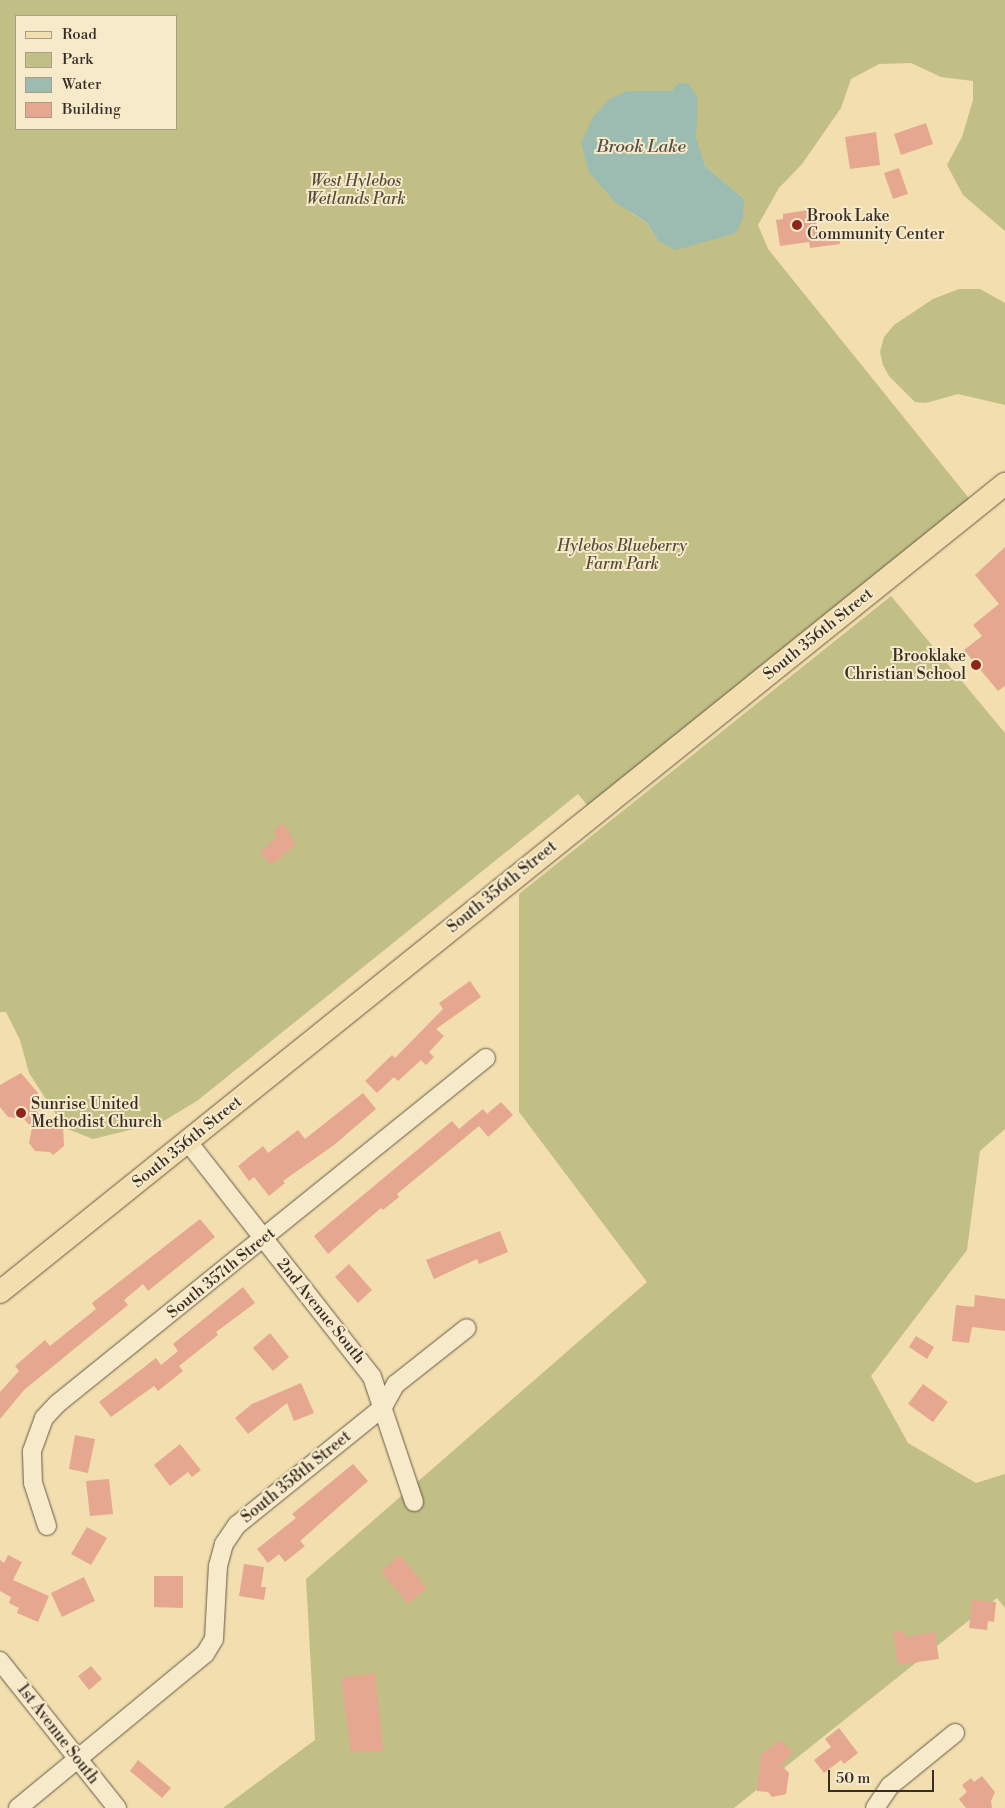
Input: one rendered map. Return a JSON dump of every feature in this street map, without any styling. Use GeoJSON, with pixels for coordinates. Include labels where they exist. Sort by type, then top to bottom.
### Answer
{"type":"FeatureCollection","features":[{"type":"Feature","properties":{"kind":"main road","name":"South 356th Street"},"geometry":{"type":"LineString","coordinates":[[0,1292],[1005,484]]}},
{"type":"Feature","properties":{"kind":"street","name":"South 357th Street"},"geometry":{"type":"LineString","coordinates":[[47,1526],[33,1483],[32,1451],[44,1418],[57,1404],[263,1240],[486,1058]]}},
{"type":"Feature","properties":{"kind":"street","name":"2nd Avenue South"},"geometry":{"type":"LineString","coordinates":[[188,1142],[372,1377],[414,1502]]}},
{"type":"Feature","properties":{"kind":"street","name":"South 358th Street"},"geometry":{"type":"LineString","coordinates":[[18,1808],[188,1669],[210,1646],[215,1632],[218,1566],[224,1544],[237,1526],[383,1407],[396,1384],[468,1328]]}},
{"type":"Feature","properties":{"kind":"street","name":"1st Avenue South"},"geometry":{"type":"LineString","coordinates":[[0,1661],[117,1808]]}},
{"type":"Feature","properties":{"kind":"street"},"geometry":{"type":"LineString","coordinates":[[875,1808],[890,1786],[955,1733]]}},
{"type":"Feature","properties":{"kind":"green space"},"geometry":{"type":"Polygon","coordinates":[[[0,0],[1005,0],[1005,231],[963,195],[947,165],[962,137],[973,100],[973,81],[941,77],[911,63],[879,64],[851,79],[841,108],[802,164],[779,188],[758,225],[768,249],[976,507],[594,813],[578,794],[197,1101],[162,1122],[93,1139],[65,1128],[29,1073],[20,1040],[6,1012],[0,1012],[0,0]],[[701,155],[631,213],[647,223],[658,241],[744,199],[705,166],[701,155]]]}},
{"type":"Feature","properties":{"kind":"green space"},"geometry":{"type":"Polygon","coordinates":[[[959,289],[980,289],[1005,303],[1005,405],[958,394],[926,403],[915,402],[889,376],[883,365],[880,352],[884,337],[894,325],[933,299],[959,289]]]}},
{"type":"Feature","properties":{"kind":"green space"},"geometry":{"type":"Polygon","coordinates":[[[891,596],[1005,733],[1005,1129],[980,1151],[967,1250],[871,1376],[908,1443],[976,1483],[1005,1474],[1005,1608],[997,1598],[734,1808],[223,1808],[315,1740],[306,1579],[647,1282],[519,1112],[519,894],[891,596]]]}},
{"type":"Feature","properties":{"kind":"water","name":"Brook Lake"},"geometry":{"type":"Polygon","coordinates":[[[678,83],[689,84],[698,99],[696,138],[705,166],[744,199],[743,218],[736,233],[676,250],[658,241],[647,223],[615,202],[589,172],[581,143],[593,117],[611,98],[627,91],[672,91],[678,83]]]}},
{"type":"Feature","properties":{"kind":"building"},"geometry":{"type":"Polygon","coordinates":[[[926,123],[933,144],[901,155],[894,134],[926,123]]]}},
{"type":"Feature","properties":{"kind":"building"},"geometry":{"type":"Polygon","coordinates":[[[876,132],[880,165],[850,169],[845,137],[876,132]]]}},
{"type":"Feature","properties":{"kind":"building"},"geometry":{"type":"Polygon","coordinates":[[[899,168],[908,194],[893,199],[884,173],[899,168]]]}},
{"type":"Feature","properties":{"kind":"building","name":"Brook Lake Community Center"},"geometry":{"type":"Polygon","coordinates":[[[814,209],[818,234],[838,231],[840,244],[810,248],[809,242],[780,246],[776,220],[783,219],[783,214],[814,209]]]}},
{"type":"Feature","properties":{"kind":"building"},"geometry":{"type":"Polygon","coordinates":[[[1005,547],[1005,686],[998,691],[964,650],[982,636],[973,625],[999,604],[975,575],[1005,547]]]}},
{"type":"Feature","properties":{"kind":"building"},"geometry":{"type":"Polygon","coordinates":[[[283,823],[296,844],[271,865],[260,852],[277,837],[273,831],[283,823]]]}},
{"type":"Feature","properties":{"kind":"building"},"geometry":{"type":"Polygon","coordinates":[[[470,981],[481,997],[436,1029],[444,1036],[429,1052],[434,1057],[426,1065],[421,1060],[398,1081],[394,1077],[377,1093],[365,1081],[392,1055],[395,1058],[443,1009],[439,1003],[470,981]]]}},
{"type":"Feature","properties":{"kind":"building","name":"Sunrise United Methodist Church"},"geometry":{"type":"Polygon","coordinates":[[[21,1073],[38,1093],[35,1109],[43,1119],[58,1120],[63,1126],[64,1146],[53,1155],[50,1152],[35,1151],[29,1143],[32,1128],[24,1119],[8,1117],[0,1107],[0,1085],[21,1073]]]}},
{"type":"Feature","properties":{"kind":"building"},"geometry":{"type":"Polygon","coordinates":[[[363,1093],[376,1109],[334,1145],[283,1181],[285,1183],[269,1196],[254,1177],[249,1181],[238,1166],[263,1146],[268,1153],[298,1130],[305,1139],[363,1093]]]}},
{"type":"Feature","properties":{"kind":"building"},"geometry":{"type":"Polygon","coordinates":[[[501,1102],[513,1115],[488,1137],[479,1126],[397,1194],[399,1197],[383,1210],[381,1208],[328,1254],[314,1236],[452,1121],[459,1129],[483,1109],[487,1114],[501,1102]]]}},
{"type":"Feature","properties":{"kind":"building"},"geometry":{"type":"Polygon","coordinates":[[[200,1219],[215,1237],[148,1291],[143,1284],[124,1300],[128,1305],[24,1390],[0,1419],[0,1392],[19,1371],[15,1366],[45,1340],[50,1346],[96,1309],[92,1303],[200,1219]]]}},
{"type":"Feature","properties":{"kind":"building"},"geometry":{"type":"Polygon","coordinates":[[[500,1231],[508,1252],[479,1264],[477,1259],[434,1279],[426,1260],[500,1231]]]}},
{"type":"Feature","properties":{"kind":"building"},"geometry":{"type":"Polygon","coordinates":[[[349,1264],[372,1290],[358,1303],[335,1277],[349,1264]]]}},
{"type":"Feature","properties":{"kind":"building"},"geometry":{"type":"Polygon","coordinates":[[[243,1287],[255,1303],[216,1332],[218,1335],[179,1366],[183,1371],[158,1391],[154,1386],[111,1417],[99,1402],[156,1358],[161,1365],[178,1351],[173,1344],[243,1287]]]}},
{"type":"Feature","properties":{"kind":"building"},"geometry":{"type":"Polygon","coordinates":[[[975,1295],[1005,1299],[1005,1331],[972,1327],[969,1343],[952,1341],[956,1305],[974,1307],[975,1295]]]}},
{"type":"Feature","properties":{"kind":"building"},"geometry":{"type":"Polygon","coordinates":[[[270,1333],[289,1357],[273,1371],[253,1348],[270,1333]]]}},
{"type":"Feature","properties":{"kind":"building"},"geometry":{"type":"Polygon","coordinates":[[[916,1336],[934,1347],[927,1359],[909,1347],[916,1336]]]}},
{"type":"Feature","properties":{"kind":"building"},"geometry":{"type":"Polygon","coordinates":[[[301,1383],[314,1413],[294,1421],[287,1403],[248,1434],[235,1418],[252,1404],[301,1383]]]}},
{"type":"Feature","properties":{"kind":"building"},"geometry":{"type":"Polygon","coordinates":[[[923,1384],[948,1402],[933,1422],[908,1404],[923,1384]]]}},
{"type":"Feature","properties":{"kind":"building"},"geometry":{"type":"Polygon","coordinates":[[[75,1435],[95,1439],[88,1473],[69,1469],[75,1435]]]}},
{"type":"Feature","properties":{"kind":"building"},"geometry":{"type":"Polygon","coordinates":[[[180,1444],[201,1470],[192,1477],[188,1472],[170,1486],[154,1465],[180,1444]]]}},
{"type":"Feature","properties":{"kind":"building"},"geometry":{"type":"Polygon","coordinates":[[[353,1464],[368,1481],[300,1541],[305,1546],[285,1562],[279,1554],[268,1563],[257,1549],[296,1518],[292,1514],[353,1464]]]}},
{"type":"Feature","properties":{"kind":"building"},"geometry":{"type":"Polygon","coordinates":[[[109,1479],[113,1514],[90,1516],[86,1481],[109,1479]]]}},
{"type":"Feature","properties":{"kind":"building"},"geometry":{"type":"Polygon","coordinates":[[[87,1527],[107,1538],[91,1565],[71,1554],[87,1527]]]}},
{"type":"Feature","properties":{"kind":"building"},"geometry":{"type":"Polygon","coordinates":[[[8,1555],[22,1562],[13,1580],[49,1596],[38,1622],[17,1613],[19,1608],[9,1603],[11,1597],[0,1591],[0,1560],[4,1563],[8,1555]]]}},
{"type":"Feature","properties":{"kind":"building"},"geometry":{"type":"Polygon","coordinates":[[[400,1555],[427,1588],[408,1604],[381,1571],[400,1555]]]}},
{"type":"Feature","properties":{"kind":"building"},"geometry":{"type":"Polygon","coordinates":[[[244,1564],[264,1567],[261,1587],[266,1587],[264,1600],[239,1596],[244,1564]]]}},
{"type":"Feature","properties":{"kind":"building"},"geometry":{"type":"Polygon","coordinates":[[[154,1576],[183,1576],[183,1608],[154,1607],[154,1576]]]}},
{"type":"Feature","properties":{"kind":"building"},"geometry":{"type":"Polygon","coordinates":[[[84,1577],[95,1601],[62,1617],[51,1593],[84,1577]]]}},
{"type":"Feature","properties":{"kind":"building"},"geometry":{"type":"Polygon","coordinates":[[[972,1600],[996,1602],[994,1622],[988,1621],[987,1630],[969,1628],[972,1600]]]}},
{"type":"Feature","properties":{"kind":"building"},"geometry":{"type":"Polygon","coordinates":[[[904,1630],[905,1637],[935,1632],[939,1659],[898,1665],[893,1632],[904,1630]]]}},
{"type":"Feature","properties":{"kind":"building"},"geometry":{"type":"Polygon","coordinates":[[[91,1666],[102,1679],[89,1690],[78,1676],[91,1666]]]}},
{"type":"Feature","properties":{"kind":"building"},"geometry":{"type":"Polygon","coordinates":[[[375,1673],[383,1751],[351,1752],[341,1678],[375,1673]]]}},
{"type":"Feature","properties":{"kind":"building"},"geometry":{"type":"Polygon","coordinates":[[[839,1728],[858,1753],[844,1764],[841,1760],[824,1773],[814,1760],[831,1747],[825,1739],[839,1728]]]}},
{"type":"Feature","properties":{"kind":"building"},"geometry":{"type":"Polygon","coordinates":[[[781,1740],[793,1753],[781,1765],[789,1773],[786,1794],[772,1797],[768,1792],[757,1791],[761,1754],[781,1740]]]}},
{"type":"Feature","properties":{"kind":"building"},"geometry":{"type":"Polygon","coordinates":[[[138,1760],[171,1788],[162,1798],[130,1771],[138,1760]]]}},
{"type":"Feature","properties":{"kind":"building"},"geometry":{"type":"Polygon","coordinates":[[[982,1776],[995,1792],[991,1801],[992,1808],[966,1808],[959,1799],[967,1792],[962,1785],[971,1778],[974,1782],[982,1776]]]}},
{"type":"Feature","properties":{"kind":"place","name":"Brook Lake Community Center"},"geometry":{"type":"Point","coordinates":[797,225]}},
{"type":"Feature","properties":{"kind":"place","name":"Brooklake Christian School"},"geometry":{"type":"Point","coordinates":[976,665]}},
{"type":"Feature","properties":{"kind":"place","name":"Sunrise United Methodist Church"},"geometry":{"type":"Point","coordinates":[21,1113]}},
{"type":"Feature","properties":{"kind":"park label","name":"West Hylebos Wetlands Park"},"geometry":{"type":"Point","coordinates":[356,190]}},
{"type":"Feature","properties":{"kind":"park label","name":"Hylebos Blueberry Farm Park"},"geometry":{"type":"Point","coordinates":[622,555]}}]}
